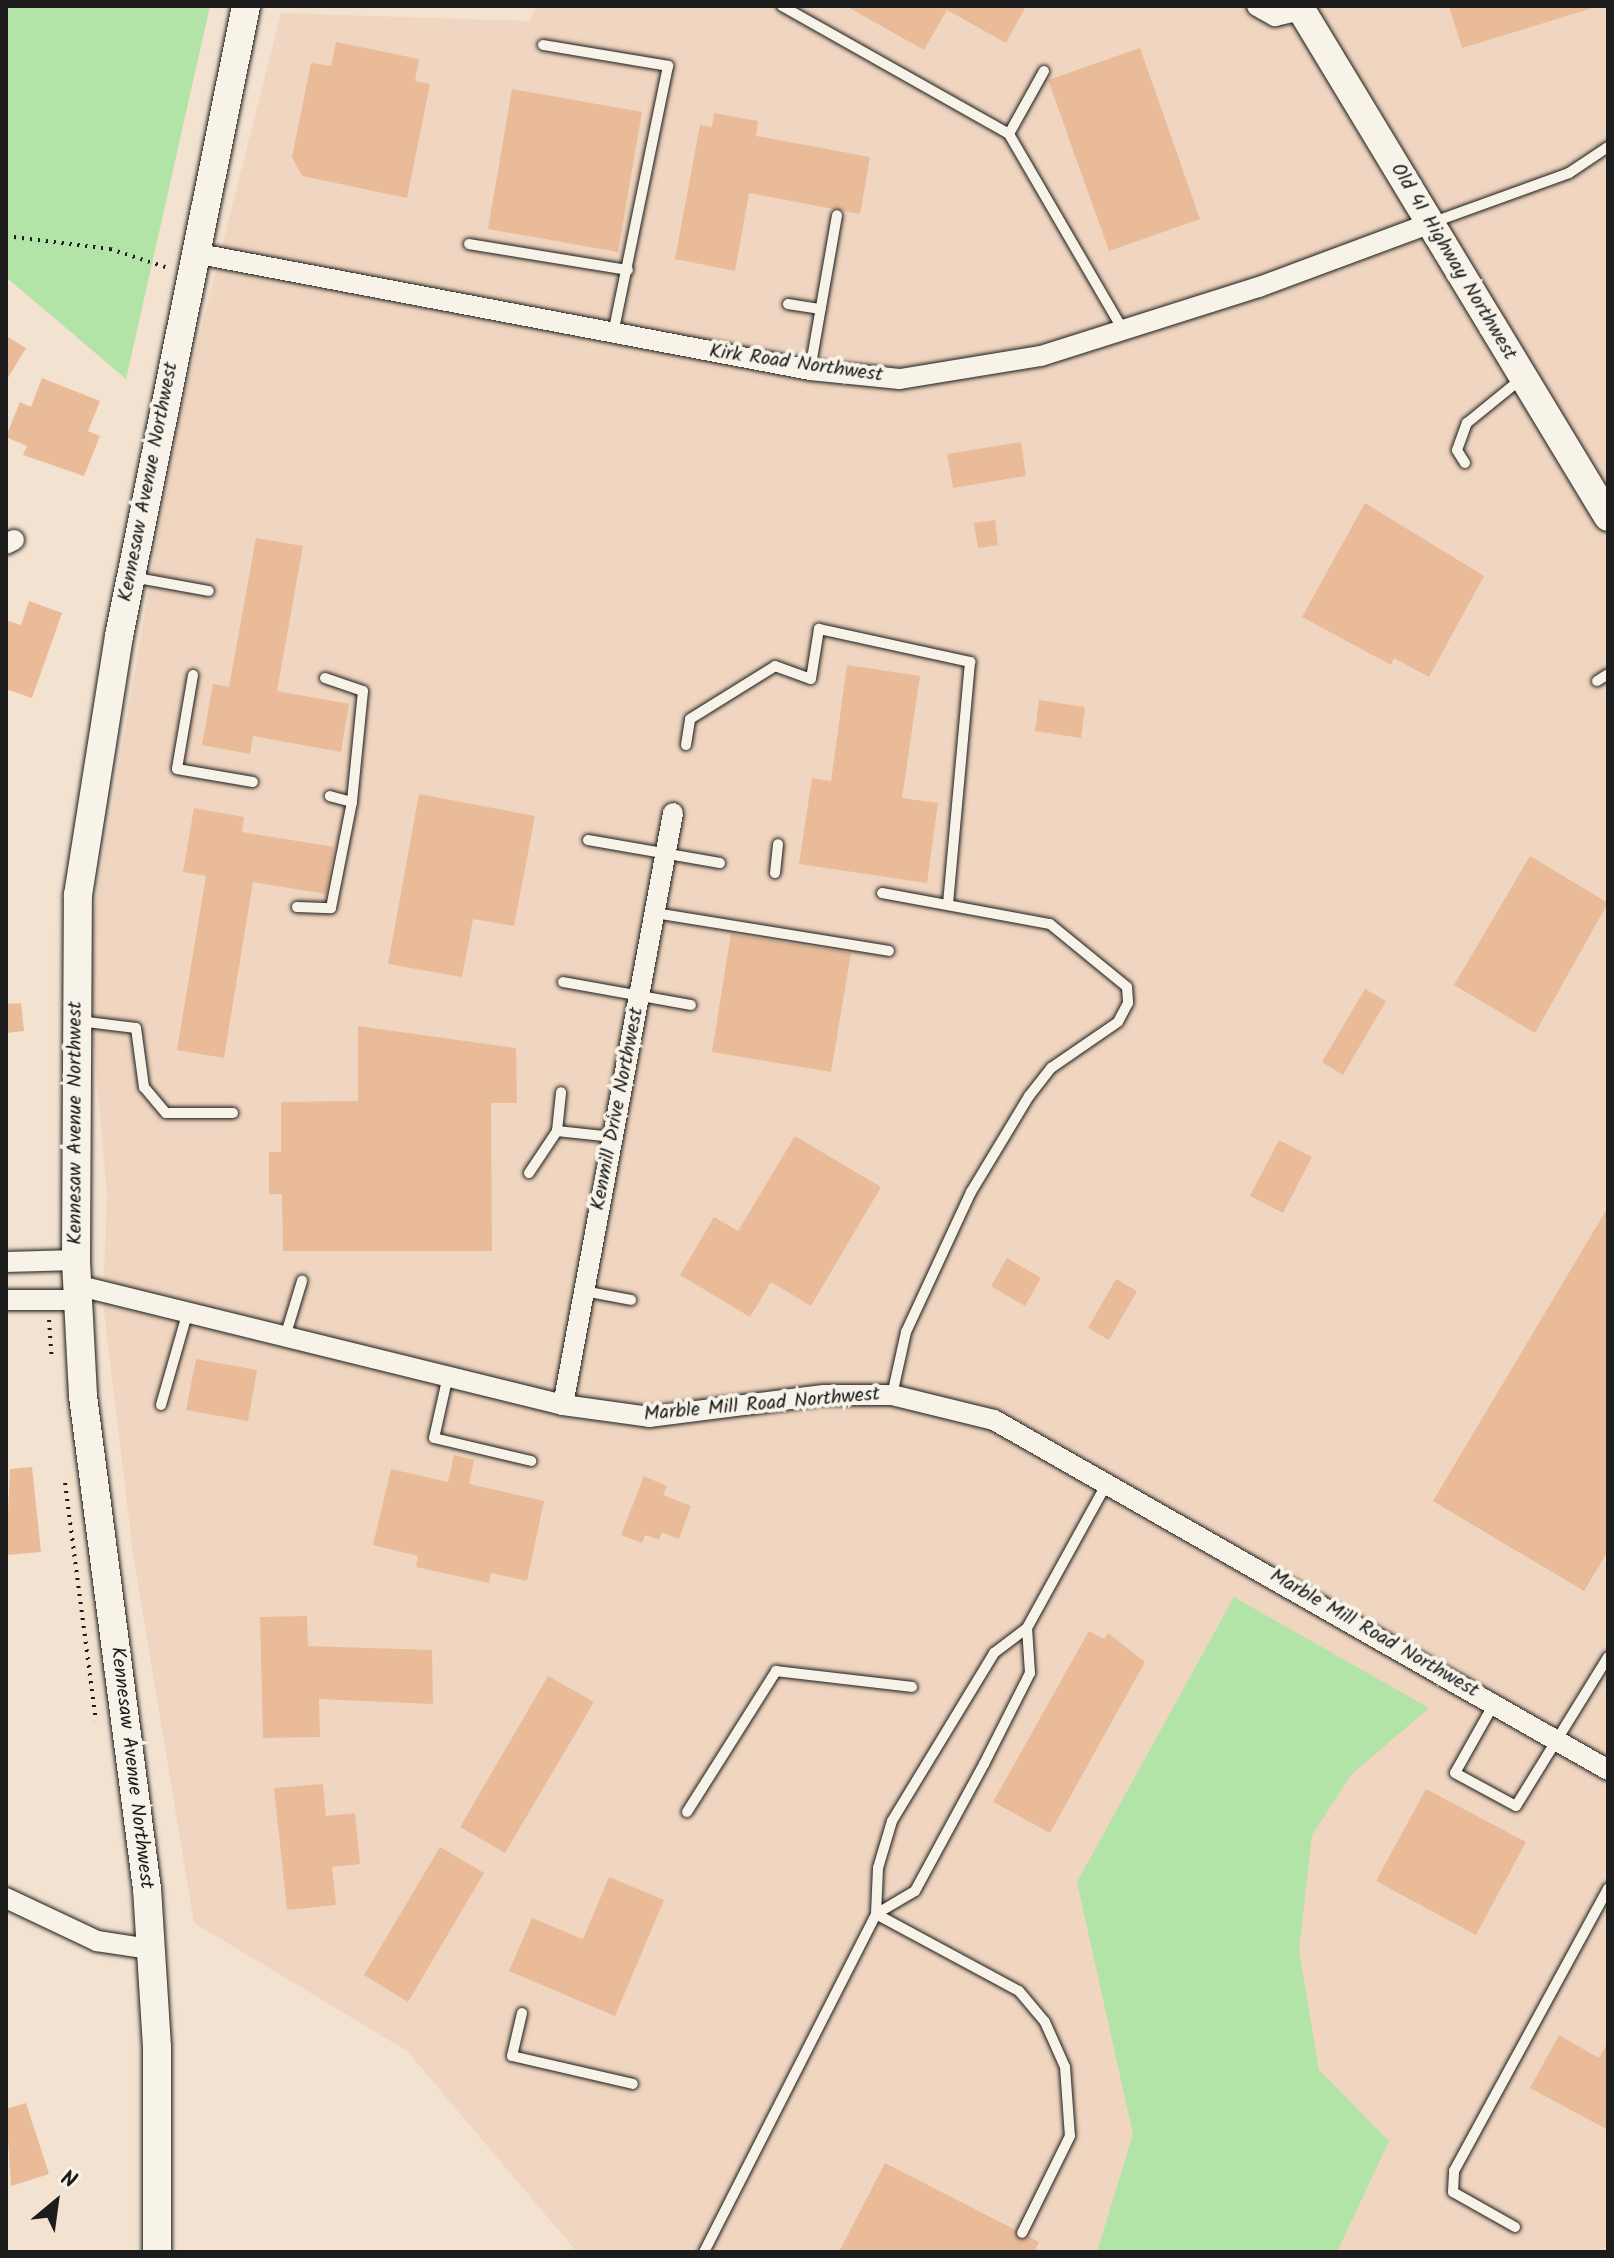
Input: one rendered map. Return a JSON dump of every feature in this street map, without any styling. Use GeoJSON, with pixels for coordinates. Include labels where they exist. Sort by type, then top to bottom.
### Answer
{"type":"FeatureCollection","features":[{"type":"Feature","properties":{"kind":"street","name":"Kennesaw Avenue Northwest"},"geometry":{"type":"LineString","coordinates":[[157,2252],[150,1949],[137,1785],[86,1445],[76,1282],[78,895],[88,809],[130,576],[246,6]]}},
{"type":"Feature","properties":{"kind":"street"},"geometry":{"type":"LineString","coordinates":[[1257,6],[1275,16],[1300,8]]}},
{"type":"Feature","properties":{"kind":"street","name":"Old 41 Highway Northwest"},"geometry":{"type":"LineString","coordinates":[[1300,8],[1608,517]]}},
{"type":"Feature","properties":{"kind":"street","name":"Kirk Road Northwest"},"geometry":{"type":"LineString","coordinates":[[194,253],[810,370],[900,379],[956,375],[1123,330],[1431,223]]}},
{"type":"Feature","properties":{"kind":"street","name":"Kenmill Drive Northwest"},"geometry":{"type":"LineString","coordinates":[[563,1405],[673,813]]}},
{"type":"Feature","properties":{"kind":"street"},"geometry":{"type":"LineString","coordinates":[[6,1262],[76,1282]]}},
{"type":"Feature","properties":{"kind":"street"},"geometry":{"type":"LineString","coordinates":[[6,1300],[76,1282]]}},
{"type":"Feature","properties":{"kind":"street","name":"Marble Mill Road Northwest"},"geometry":{"type":"LineString","coordinates":[[76,1282],[188,1309],[447,1380],[563,1405],[649,1417],[824,1395],[892,1395],[994,1420],[1495,1702],[1608,1770]]}},
{"type":"Feature","properties":{"kind":"street"},"geometry":{"type":"LineString","coordinates":[[6,1898],[97,1941],[150,1949]]}},
{"type":"Feature","properties":{"kind":"lane"},"geometry":{"type":"LineString","coordinates":[[782,6],[1009,134],[1123,330]]}},
{"type":"Feature","properties":{"kind":"lane"},"geometry":{"type":"LineString","coordinates":[[543,45],[668,66],[613,333]]}},
{"type":"Feature","properties":{"kind":"lane"},"geometry":{"type":"LineString","coordinates":[[1009,134],[1044,71]]}},
{"type":"Feature","properties":{"kind":"lane"},"geometry":{"type":"LineString","coordinates":[[1431,223],[1569,173],[1608,147]]}},
{"type":"Feature","properties":{"kind":"lane"},"geometry":{"type":"LineString","coordinates":[[810,370],[837,215]]}},
{"type":"Feature","properties":{"kind":"lane"},"geometry":{"type":"LineString","coordinates":[[469,244],[628,270]]}},
{"type":"Feature","properties":{"kind":"lane"},"geometry":{"type":"LineString","coordinates":[[788,304],[821,309]]}},
{"type":"Feature","properties":{"kind":"lane"},"geometry":{"type":"LineString","coordinates":[[1465,463],[1457,450],[1467,423],[1522,378]]}},
{"type":"Feature","properties":{"kind":"lane"},"geometry":{"type":"LineString","coordinates":[[130,576],[209,591]]}},
{"type":"Feature","properties":{"kind":"lane"},"geometry":{"type":"LineString","coordinates":[[686,745],[690,719],[775,666],[811,679],[819,629],[970,662],[948,904]]}},
{"type":"Feature","properties":{"kind":"lane"},"geometry":{"type":"LineString","coordinates":[[1597,681],[1608,674]]}},
{"type":"Feature","properties":{"kind":"lane"},"geometry":{"type":"LineString","coordinates":[[193,675],[177,769],[253,782]]}},
{"type":"Feature","properties":{"kind":"lane"},"geometry":{"type":"LineString","coordinates":[[297,907],[331,908],[352,802],[363,691],[325,678]]}},
{"type":"Feature","properties":{"kind":"lane"},"geometry":{"type":"LineString","coordinates":[[330,796],[352,802]]}},
{"type":"Feature","properties":{"kind":"lane"},"geometry":{"type":"LineString","coordinates":[[588,840],[720,863]]}},
{"type":"Feature","properties":{"kind":"lane"},"geometry":{"type":"LineString","coordinates":[[775,873],[778,844]]}},
{"type":"Feature","properties":{"kind":"lane"},"geometry":{"type":"LineString","coordinates":[[882,893],[1050,924],[1127,987],[1128,1003],[1118,1022],[1051,1068],[986,1168],[906,1332],[892,1395]]}},
{"type":"Feature","properties":{"kind":"lane"},"geometry":{"type":"LineString","coordinates":[[655,913],[889,951]]}},
{"type":"Feature","properties":{"kind":"lane"},"geometry":{"type":"LineString","coordinates":[[563,982],[691,1005]]}},
{"type":"Feature","properties":{"kind":"lane"},"geometry":{"type":"LineString","coordinates":[[77,1021],[136,1028],[144,1087],[166,1113],[233,1113]]}},
{"type":"Feature","properties":{"kind":"lane"},"geometry":{"type":"LineString","coordinates":[[529,1173],[557,1131],[561,1092]]}},
{"type":"Feature","properties":{"kind":"lane"},"geometry":{"type":"LineString","coordinates":[[557,1131],[613,1137]]}},
{"type":"Feature","properties":{"kind":"lane"},"geometry":{"type":"LineString","coordinates":[[285,1337],[302,1281]]}},
{"type":"Feature","properties":{"kind":"lane"},"geometry":{"type":"LineString","coordinates":[[584,1291],[631,1300]]}},
{"type":"Feature","properties":{"kind":"lane"},"geometry":{"type":"LineString","coordinates":[[161,1405],[188,1309]]}},
{"type":"Feature","properties":{"kind":"lane"},"geometry":{"type":"LineString","coordinates":[[447,1380],[434,1438],[531,1461]]}},
{"type":"Feature","properties":{"kind":"lane"},"geometry":{"type":"LineString","coordinates":[[704,2252],[876,1914],[878,1868],[892,1821],[994,1653],[1027,1628],[1108,1482]]}},
{"type":"Feature","properties":{"kind":"lane"},"geometry":{"type":"LineString","coordinates":[[876,1914],[915,1891],[984,1764],[1030,1673],[1027,1628]]}},
{"type":"Feature","properties":{"kind":"lane"},"geometry":{"type":"LineString","coordinates":[[1495,1702],[1455,1773],[1516,1806],[1554,1738],[1607,1661]]}},
{"type":"Feature","properties":{"kind":"lane"},"geometry":{"type":"LineString","coordinates":[[687,1812],[776,1671],[912,1687]]}},
{"type":"Feature","properties":{"kind":"lane"},"geometry":{"type":"LineString","coordinates":[[1515,2227],[1453,2192],[1454,2171],[1608,1888]]}},
{"type":"Feature","properties":{"kind":"lane"},"geometry":{"type":"LineString","coordinates":[[876,1914],[1019,1991],[1045,2022],[1065,2067],[1070,2136],[1022,2233]]}},
{"type":"Feature","properties":{"kind":"lane"},"geometry":{"type":"LineString","coordinates":[[522,2013],[512,2056],[633,2084]]}},
{"type":"Feature","properties":{"kind":"path"},"geometry":{"type":"LineString","coordinates":[[6,236],[110,249],[169,268]]}},
{"type":"Feature","properties":{"kind":"shaded area"},"geometry":{"type":"Polygon","coordinates":[[[537,6],[1608,6],[1608,2252],[577,2252],[407,2051],[194,1923],[133,1554],[103,1303],[107,1193],[86,960],[176,429],[281,13],[529,21],[537,6]]]}},
{"type":"Feature","properties":{"kind":"green space"},"geometry":{"type":"Polygon","coordinates":[[[6,6],[210,6],[126,379],[6,277],[6,6]]]}},
{"type":"Feature","properties":{"kind":"green space"},"geometry":{"type":"Polygon","coordinates":[[[1234,1597],[1429,1708],[1352,1774],[1312,1835],[1299,1950],[1319,2070],[1389,2141],[1337,2252],[1097,2252],[1133,2134],[1077,1882],[1234,1597]]]}},
{"type":"Feature","properties":{"kind":"building"},"geometry":{"type":"Polygon","coordinates":[[[846,6],[1026,6],[1006,43],[947,10],[924,50],[846,6]]]}},
{"type":"Feature","properties":{"kind":"building"},"geometry":{"type":"Polygon","coordinates":[[[1449,6],[1596,6],[1596,7],[1462,48],[1449,6]]]}},
{"type":"Feature","properties":{"kind":"building"},"geometry":{"type":"Polygon","coordinates":[[[336,42],[419,59],[415,81],[430,84],[407,198],[302,176],[292,157],[311,63],[331,66],[336,42]]]}},
{"type":"Feature","properties":{"kind":"building"},"geometry":{"type":"Polygon","coordinates":[[[1140,48],[1200,219],[1109,251],[1048,80],[1140,48]]]}},
{"type":"Feature","properties":{"kind":"building"},"geometry":{"type":"Polygon","coordinates":[[[512,89],[642,112],[618,252],[488,229],[512,89]]]}},
{"type":"Feature","properties":{"kind":"building"},"geometry":{"type":"Polygon","coordinates":[[[714,113],[758,121],[756,136],[870,157],[860,214],[749,193],[735,271],[675,259],[700,125],[712,127],[714,113]]]}},
{"type":"Feature","properties":{"kind":"building"},"geometry":{"type":"Polygon","coordinates":[[[6,336],[26,348],[6,381],[6,336]]]}},
{"type":"Feature","properties":{"kind":"building"},"geometry":{"type":"Polygon","coordinates":[[[42,378],[100,401],[88,431],[100,436],[84,476],[23,455],[27,446],[6,437],[20,402],[31,407],[42,378]]]}},
{"type":"Feature","properties":{"kind":"building"},"geometry":{"type":"Polygon","coordinates":[[[1021,442],[1026,476],[953,488],[947,454],[1021,442]]]}},
{"type":"Feature","properties":{"kind":"building"},"geometry":{"type":"Polygon","coordinates":[[[1365,503],[1484,576],[1429,677],[1394,658],[1391,665],[1302,617],[1365,503]]]}},
{"type":"Feature","properties":{"kind":"building"},"geometry":{"type":"Polygon","coordinates":[[[995,520],[998,545],[978,548],[974,523],[995,520]]]}},
{"type":"Feature","properties":{"kind":"building"},"geometry":{"type":"Polygon","coordinates":[[[256,538],[303,546],[277,691],[349,704],[341,752],[253,736],[250,754],[202,745],[213,684],[229,687],[256,538]]]}},
{"type":"Feature","properties":{"kind":"building"},"geometry":{"type":"Polygon","coordinates":[[[29,601],[62,613],[32,698],[6,689],[6,620],[21,625],[29,601]]]}},
{"type":"Feature","properties":{"kind":"building"},"geometry":{"type":"Polygon","coordinates":[[[847,665],[920,676],[902,798],[938,803],[927,883],[799,864],[812,778],[831,781],[847,665]]]}},
{"type":"Feature","properties":{"kind":"building"},"geometry":{"type":"Polygon","coordinates":[[[1039,700],[1085,707],[1081,738],[1035,731],[1039,700]]]}},
{"type":"Feature","properties":{"kind":"building"},"geometry":{"type":"Polygon","coordinates":[[[419,794],[535,816],[514,926],[473,919],[462,977],[388,964],[419,794]]]}},
{"type":"Feature","properties":{"kind":"building"},"geometry":{"type":"Polygon","coordinates":[[[194,808],[244,817],[242,832],[334,847],[326,894],[253,882],[224,1058],[177,1050],[206,876],[183,872],[194,808]]]}},
{"type":"Feature","properties":{"kind":"building"},"geometry":{"type":"Polygon","coordinates":[[[1530,856],[1608,903],[1535,1033],[1454,985],[1530,856]]]}},
{"type":"Feature","properties":{"kind":"building"},"geometry":{"type":"Polygon","coordinates":[[[731,934],[851,953],[831,1072],[712,1052],[731,934]]]}},
{"type":"Feature","properties":{"kind":"building"},"geometry":{"type":"Polygon","coordinates":[[[1365,989],[1386,1001],[1343,1075],[1322,1062],[1365,989]]]}},
{"type":"Feature","properties":{"kind":"building"},"geometry":{"type":"Polygon","coordinates":[[[21,1003],[24,1031],[6,1033],[6,1004],[21,1003]]]}},
{"type":"Feature","properties":{"kind":"building"},"geometry":{"type":"Polygon","coordinates":[[[358,1026],[516,1048],[517,1103],[491,1103],[492,1251],[283,1251],[282,1194],[269,1194],[269,1152],[281,1152],[281,1102],[358,1101],[358,1026]]]}},
{"type":"Feature","properties":{"kind":"building"},"geometry":{"type":"Polygon","coordinates":[[[795,1136],[881,1187],[811,1306],[771,1282],[750,1317],[680,1275],[714,1217],[738,1231],[795,1136]]]}},
{"type":"Feature","properties":{"kind":"building"},"geometry":{"type":"Polygon","coordinates":[[[1279,1140],[1312,1157],[1283,1213],[1250,1196],[1279,1140]]]}},
{"type":"Feature","properties":{"kind":"building"},"geometry":{"type":"Polygon","coordinates":[[[1608,1207],[1608,1551],[1584,1591],[1433,1501],[1608,1207]]]}},
{"type":"Feature","properties":{"kind":"building"},"geometry":{"type":"Polygon","coordinates":[[[1007,1258],[1041,1278],[1025,1306],[991,1286],[1007,1258]]]}},
{"type":"Feature","properties":{"kind":"building"},"geometry":{"type":"Polygon","coordinates":[[[1116,1279],[1137,1291],[1109,1340],[1088,1328],[1116,1279]]]}},
{"type":"Feature","properties":{"kind":"building"},"geometry":{"type":"Polygon","coordinates":[[[196,1359],[257,1370],[248,1421],[186,1410],[196,1359]]]}},
{"type":"Feature","properties":{"kind":"building"},"geometry":{"type":"Polygon","coordinates":[[[454,1455],[474,1460],[469,1484],[544,1501],[527,1581],[491,1573],[489,1583],[416,1567],[418,1556],[373,1545],[391,1469],[448,1482],[454,1455]]]}},
{"type":"Feature","properties":{"kind":"building"},"geometry":{"type":"Polygon","coordinates":[[[32,1467],[41,1552],[6,1555],[10,1469],[32,1467]]]}},
{"type":"Feature","properties":{"kind":"building"},"geometry":{"type":"Polygon","coordinates":[[[644,1476],[667,1486],[663,1495],[691,1506],[679,1539],[662,1532],[659,1540],[645,1535],[642,1543],[621,1535],[644,1476]]]}},
{"type":"Feature","properties":{"kind":"building"},"geometry":{"type":"Polygon","coordinates":[[[307,1616],[308,1646],[432,1650],[433,1704],[319,1699],[320,1737],[263,1738],[260,1617],[307,1616]]]}},
{"type":"Feature","properties":{"kind":"building"},"geometry":{"type":"Polygon","coordinates":[[[1089,1631],[1104,1639],[1108,1633],[1145,1662],[1050,1833],[993,1802],[1089,1631]]]}},
{"type":"Feature","properties":{"kind":"building"},"geometry":{"type":"Polygon","coordinates":[[[548,1676],[594,1702],[505,1853],[460,1827],[548,1676]]]}},
{"type":"Feature","properties":{"kind":"building"},"geometry":{"type":"Polygon","coordinates":[[[323,1784],[326,1816],[355,1813],[360,1864],[332,1867],[336,1905],[287,1910],[274,1788],[323,1784]]]}},
{"type":"Feature","properties":{"kind":"building"},"geometry":{"type":"Polygon","coordinates":[[[1426,1789],[1526,1842],[1476,1935],[1376,1881],[1426,1789]]]}},
{"type":"Feature","properties":{"kind":"building"},"geometry":{"type":"Polygon","coordinates":[[[440,1847],[484,1873],[408,2002],[364,1975],[440,1847]]]}},
{"type":"Feature","properties":{"kind":"building"},"geometry":{"type":"Polygon","coordinates":[[[609,1877],[664,1900],[615,2016],[509,1971],[532,1918],[583,1939],[609,1877]]]}},
{"type":"Feature","properties":{"kind":"building"},"geometry":{"type":"Polygon","coordinates":[[[1559,2035],[1599,2058],[1608,2042],[1608,2130],[1530,2088],[1559,2035]]]}},
{"type":"Feature","properties":{"kind":"building"},"geometry":{"type":"Polygon","coordinates":[[[26,2103],[49,2174],[11,2186],[6,2109],[26,2103]]]}},
{"type":"Feature","properties":{"kind":"building"},"geometry":{"type":"Polygon","coordinates":[[[885,2163],[1039,2242],[1034,2252],[839,2252],[885,2163]]]}}]}
